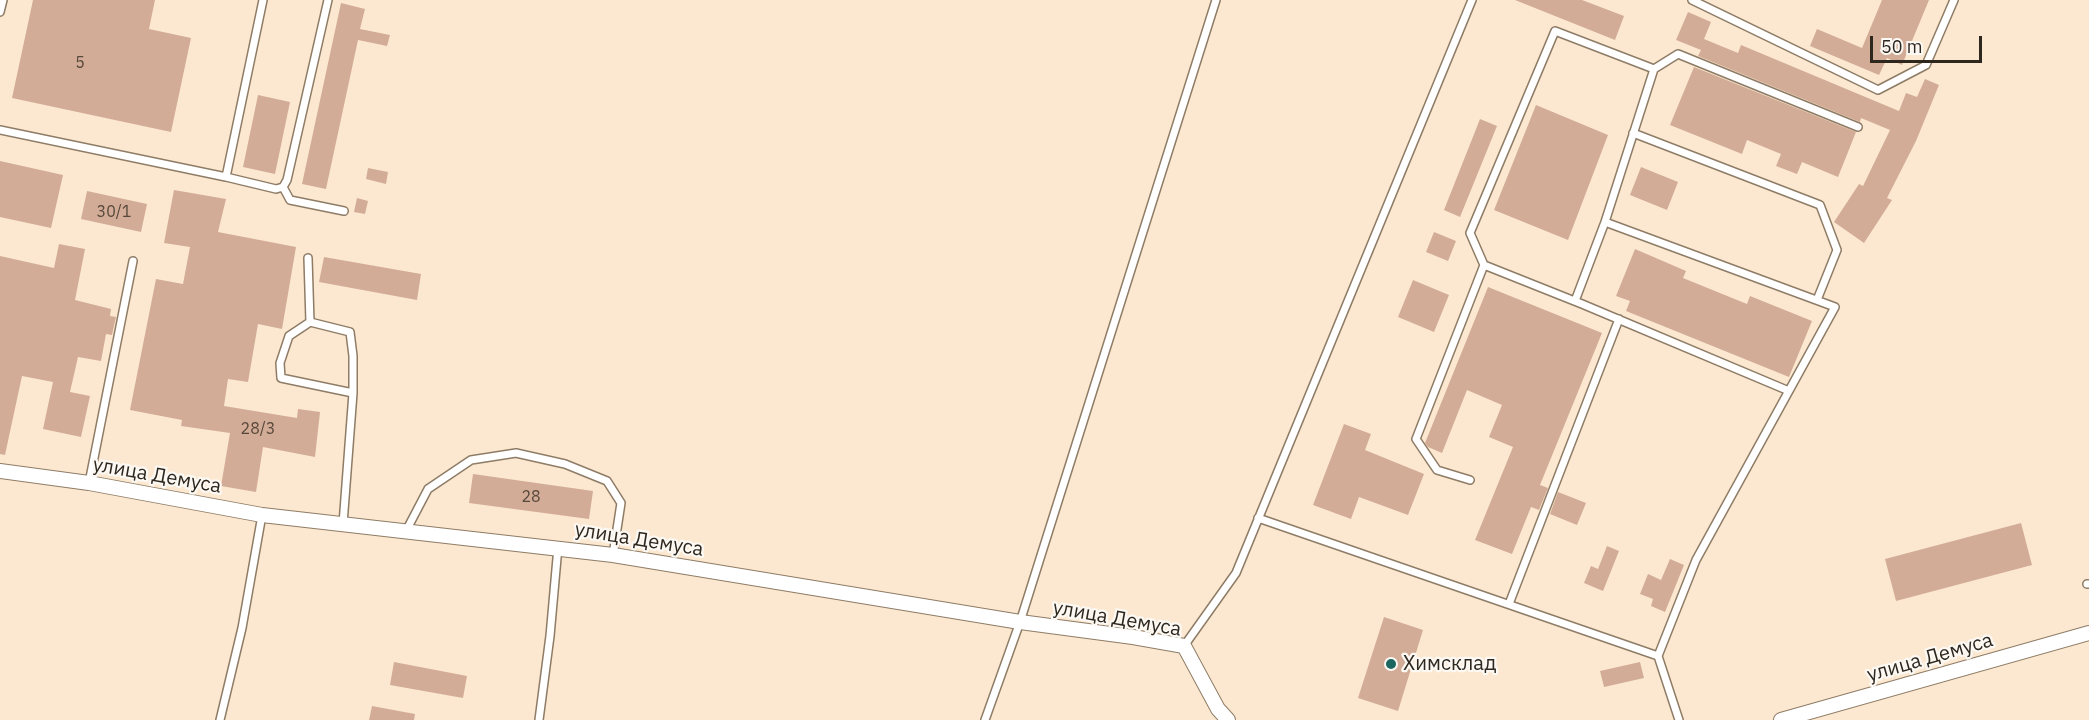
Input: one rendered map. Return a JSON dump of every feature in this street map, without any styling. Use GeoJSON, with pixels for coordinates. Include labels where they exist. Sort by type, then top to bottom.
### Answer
{"type":"FeatureCollection","features":[{"type":"Feature","properties":{"kind":"street","name":"улица Демуса"},"geometry":{"type":"LineString","coordinates":[[0,471],[88,483],[262,515],[613,555],[1020,622],[1184,646],[1218,708],[1228,720]]}},
{"type":"Feature","properties":{"kind":"street","name":"улица Демуса"},"geometry":{"type":"LineString","coordinates":[[1781,720],[2089,633]]}},
{"type":"Feature","properties":{"kind":"lane"},"geometry":{"type":"LineString","coordinates":[[0,12],[3,0]]}},
{"type":"Feature","properties":{"kind":"lane"},"geometry":{"type":"LineString","coordinates":[[226,177],[263,0]]}},
{"type":"Feature","properties":{"kind":"lane"},"geometry":{"type":"LineString","coordinates":[[0,130],[276,189],[283,187],[287,180],[327,0]]}},
{"type":"Feature","properties":{"kind":"lane"},"geometry":{"type":"LineString","coordinates":[[985,720],[1020,622],[1216,0]]}},
{"type":"Feature","properties":{"kind":"lane"},"geometry":{"type":"LineString","coordinates":[[1184,646],[1236,573],[1472,0]]}},
{"type":"Feature","properties":{"kind":"lane"},"geometry":{"type":"LineString","coordinates":[[1692,0],[1878,90],[1926,65],[1954,0]]}},
{"type":"Feature","properties":{"kind":"lane"},"geometry":{"type":"LineString","coordinates":[[1654,69],[1555,30],[1470,234],[1484,265],[1789,392]]}},
{"type":"Feature","properties":{"kind":"lane"},"geometry":{"type":"LineString","coordinates":[[1575,301],[1605,222],[1654,69],[1678,54],[1858,127]]}},
{"type":"Feature","properties":{"kind":"lane"},"geometry":{"type":"LineString","coordinates":[[1634,133],[1821,205],[1836,250],[1817,300]]}},
{"type":"Feature","properties":{"kind":"lane"},"geometry":{"type":"LineString","coordinates":[[283,187],[290,200],[344,211]]}},
{"type":"Feature","properties":{"kind":"lane"},"geometry":{"type":"LineString","coordinates":[[1605,222],[1835,307],[1695,560],[1658,656],[1679,720]]}},
{"type":"Feature","properties":{"kind":"lane"},"geometry":{"type":"LineString","coordinates":[[308,258],[310,322]]}},
{"type":"Feature","properties":{"kind":"lane"},"geometry":{"type":"LineString","coordinates":[[88,483],[133,261]]}},
{"type":"Feature","properties":{"kind":"lane"},"geometry":{"type":"LineString","coordinates":[[1470,480],[1437,470],[1416,439],[1484,265]]}},
{"type":"Feature","properties":{"kind":"lane"},"geometry":{"type":"LineString","coordinates":[[1509,604],[1619,320]]}},
{"type":"Feature","properties":{"kind":"lane"},"geometry":{"type":"LineString","coordinates":[[343,524],[353,393],[353,356],[350,332],[310,322],[289,336],[280,363],[281,378],[353,393]]}},
{"type":"Feature","properties":{"kind":"lane"},"geometry":{"type":"LineString","coordinates":[[406,531],[428,489],[471,460],[516,453],[565,464],[607,481],[621,503],[613,555]]}},
{"type":"Feature","properties":{"kind":"lane"},"geometry":{"type":"LineString","coordinates":[[220,720],[242,628],[262,515]]}},
{"type":"Feature","properties":{"kind":"lane"},"geometry":{"type":"LineString","coordinates":[[1258,518],[1658,656]]}},
{"type":"Feature","properties":{"kind":"lane"},"geometry":{"type":"LineString","coordinates":[[539,720],[558,547]]}},
{"type":"Feature","properties":{"kind":"building"},"geometry":{"type":"Polygon","coordinates":[[[33,0],[155,0],[149,29],[191,38],[171,132],[12,98],[33,0]]]}},
{"type":"Feature","properties":{"kind":"building"},"geometry":{"type":"Polygon","coordinates":[[[1515,0],[1582,0],[1624,16],[1615,40],[1515,0]]]}},
{"type":"Feature","properties":{"kind":"building"},"geometry":{"type":"Polygon","coordinates":[[[1882,0],[1929,0],[1902,65],[1887,58],[1879,75],[1810,46],[1817,29],[1862,48],[1882,0]]]}},
{"type":"Feature","properties":{"kind":"building"},"geometry":{"type":"Polygon","coordinates":[[[341,3],[365,9],[360,29],[390,35],[387,46],[358,40],[326,189],[302,184],[341,3]]]}},
{"type":"Feature","properties":{"kind":"building"},"geometry":{"type":"Polygon","coordinates":[[[1688,12],[1711,22],[1704,39],[1738,53],[1741,45],[1899,111],[1906,93],[1917,97],[1925,79],[1939,85],[1916,141],[1887,198],[1892,200],[1864,243],[1834,222],[1859,184],[1863,186],[1890,130],[1861,118],[1860,122],[1698,56],[1701,50],[1676,40],[1688,12]]]}},
{"type":"Feature","properties":{"kind":"building"},"geometry":{"type":"Polygon","coordinates":[[[1694,67],[1856,132],[1838,177],[1802,162],[1797,174],[1776,166],[1781,154],[1747,140],[1742,154],[1670,125],[1694,67]]]}},
{"type":"Feature","properties":{"kind":"building"},"geometry":{"type":"Polygon","coordinates":[[[258,95],[290,102],[275,174],[243,167],[258,95]]]}},
{"type":"Feature","properties":{"kind":"building"},"geometry":{"type":"Polygon","coordinates":[[[1536,105],[1608,135],[1568,240],[1494,210],[1536,105]]]}},
{"type":"Feature","properties":{"kind":"building"},"geometry":{"type":"Polygon","coordinates":[[[1480,119],[1497,126],[1460,217],[1444,210],[1480,119]]]}},
{"type":"Feature","properties":{"kind":"building"},"geometry":{"type":"Polygon","coordinates":[[[0,161],[63,175],[51,228],[0,217],[0,161]]]}},
{"type":"Feature","properties":{"kind":"building"},"geometry":{"type":"Polygon","coordinates":[[[1641,167],[1678,182],[1667,210],[1630,195],[1641,167]]]}},
{"type":"Feature","properties":{"kind":"building"},"geometry":{"type":"Polygon","coordinates":[[[368,168],[388,172],[386,184],[366,179],[368,168]]]}},
{"type":"Feature","properties":{"kind":"building"},"geometry":{"type":"Polygon","coordinates":[[[174,190],[226,199],[218,232],[296,247],[282,329],[258,324],[248,382],[228,379],[224,406],[297,418],[298,409],[320,412],[315,457],[263,447],[256,492],[221,486],[230,433],[181,426],[182,420],[130,410],[156,279],[183,284],[190,247],[164,243],[174,190]]]}},
{"type":"Feature","properties":{"kind":"building"},"geometry":{"type":"Polygon","coordinates":[[[87,191],[147,204],[141,232],[81,219],[87,191]]]}},
{"type":"Feature","properties":{"kind":"building"},"geometry":{"type":"Polygon","coordinates":[[[357,198],[368,201],[365,214],[354,212],[357,198]]]}},
{"type":"Feature","properties":{"kind":"building"},"geometry":{"type":"Polygon","coordinates":[[[1434,232],[1456,241],[1448,261],[1426,252],[1434,232]]]}},
{"type":"Feature","properties":{"kind":"building"},"geometry":{"type":"Polygon","coordinates":[[[59,244],[85,249],[75,300],[111,309],[110,316],[116,317],[112,335],[106,334],[101,361],[78,357],[70,392],[90,396],[81,437],[43,429],[53,382],[22,376],[5,455],[0,454],[0,256],[54,268],[59,244]]]}},
{"type":"Feature","properties":{"kind":"building"},"geometry":{"type":"Polygon","coordinates":[[[1635,249],[1686,271],[1683,278],[1747,304],[1750,296],[1812,321],[1789,377],[1626,311],[1630,301],[1616,296],[1635,249]]]}},
{"type":"Feature","properties":{"kind":"building"},"geometry":{"type":"Polygon","coordinates":[[[324,257],[421,274],[417,300],[319,282],[324,257]]]}},
{"type":"Feature","properties":{"kind":"building"},"geometry":{"type":"Polygon","coordinates":[[[1413,280],[1449,295],[1434,332],[1398,317],[1413,280]]]}},
{"type":"Feature","properties":{"kind":"building"},"geometry":{"type":"Polygon","coordinates":[[[1488,287],[1602,333],[1540,485],[1548,488],[1539,510],[1531,507],[1512,554],[1475,540],[1513,447],[1489,437],[1502,405],[1467,390],[1442,453],[1428,447],[1425,443],[1488,287]]]}},
{"type":"Feature","properties":{"kind":"building"},"geometry":{"type":"Polygon","coordinates":[[[1344,424],[1371,434],[1365,450],[1424,474],[1408,515],[1359,497],[1351,519],[1313,505],[1344,424]]]}},
{"type":"Feature","properties":{"kind":"building"},"geometry":{"type":"Polygon","coordinates":[[[473,474],[593,491],[589,519],[469,503],[473,474]]]}},
{"type":"Feature","properties":{"kind":"building"},"geometry":{"type":"Polygon","coordinates":[[[1558,492],[1586,503],[1577,525],[1550,514],[1558,492]]]}},
{"type":"Feature","properties":{"kind":"building"},"geometry":{"type":"Polygon","coordinates":[[[2021,523],[2032,565],[1896,601],[1885,559],[2021,523]]]}},
{"type":"Feature","properties":{"kind":"building"},"geometry":{"type":"Polygon","coordinates":[[[1607,546],[1619,551],[1603,591],[1584,583],[1591,566],[1598,569],[1607,546]]]}},
{"type":"Feature","properties":{"kind":"building"},"geometry":{"type":"Polygon","coordinates":[[[1670,559],[1684,565],[1665,612],[1651,606],[1653,599],[1640,594],[1648,574],[1661,580],[1670,559]]]}},
{"type":"Feature","properties":{"kind":"building","name":"Химсклад"},"geometry":{"type":"Polygon","coordinates":[[[1384,617],[1423,630],[1398,711],[1358,698],[1384,617]]]}},
{"type":"Feature","properties":{"kind":"building"},"geometry":{"type":"Polygon","coordinates":[[[394,662],[467,676],[463,698],[390,685],[394,662]]]}},
{"type":"Feature","properties":{"kind":"building"},"geometry":{"type":"Polygon","coordinates":[[[1640,662],[1644,678],[1604,687],[1600,671],[1640,662]]]}},
{"type":"Feature","properties":{"kind":"building"},"geometry":{"type":"Polygon","coordinates":[[[372,706],[415,714],[414,720],[369,720],[372,706]]]}},
{"type":"Feature","properties":{"kind":"place","name":"Химсклад"},"geometry":{"type":"Point","coordinates":[1391,664]}}]}
